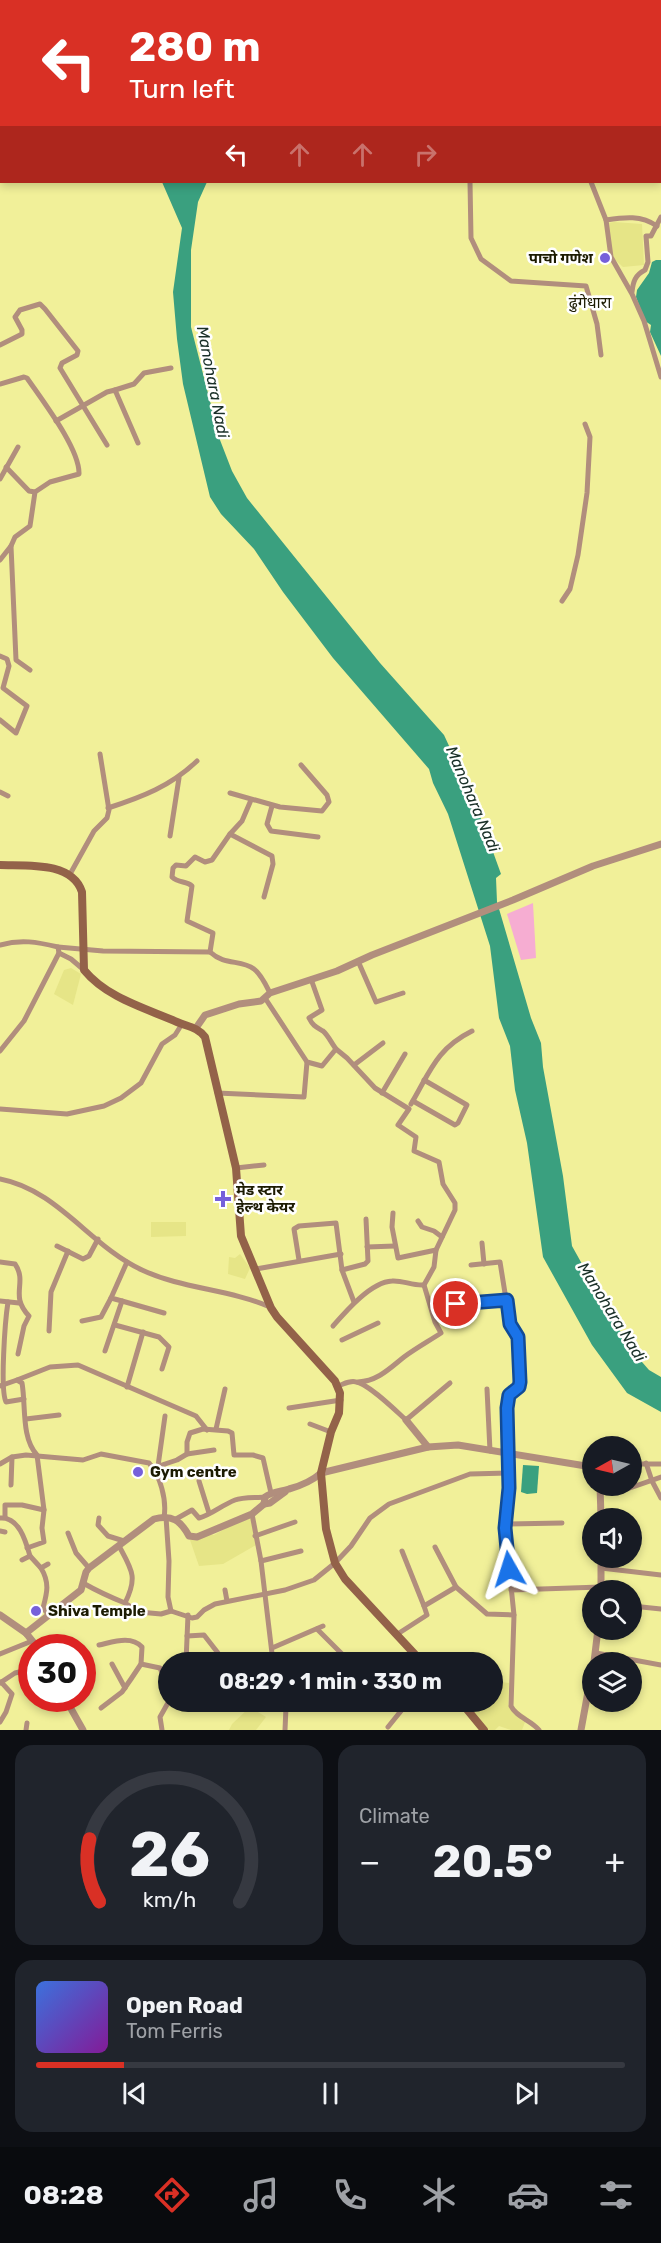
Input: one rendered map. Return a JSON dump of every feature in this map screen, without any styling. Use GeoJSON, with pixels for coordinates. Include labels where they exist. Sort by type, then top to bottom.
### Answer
{"type":"FeatureCollection","features":[{"type":"Feature","properties":{"kind":"main road"},"geometry":{"type":"LineString","coordinates":[[0,865],[45,867],[59,870],[69,876],[82,892],[84,970],[110,992],[196,1028],[205,1037],[236,1168],[241,1236],[272,1308],[338,1386],[341,1400],[339,1413],[331,1432],[321,1473],[326,1529],[335,1563],[345,1580],[376,1610],[412,1652]]}},
{"type":"Feature","properties":{"kind":"main road"},"geometry":{"type":"LineString","coordinates":[[469,1712],[484,1730]]}},
{"type":"Feature","properties":{"kind":"street"},"geometry":{"type":"LineString","coordinates":[[470,183],[471,238],[478,255],[511,281],[586,286],[597,324],[601,355]]}},
{"type":"Feature","properties":{"kind":"street"},"geometry":{"type":"LineString","coordinates":[[591,183],[606,220],[611,257],[644,321],[661,377]]}},
{"type":"Feature","properties":{"kind":"street"},"geometry":{"type":"LineString","coordinates":[[606,220],[631,217],[646,219],[657,226]]}},
{"type":"Feature","properties":{"kind":"street"},"geometry":{"type":"LineString","coordinates":[[632,294],[633,283],[638,274],[645,270],[648,262],[646,236],[651,236],[661,217]]}},
{"type":"Feature","properties":{"kind":"street"},"geometry":{"type":"LineString","coordinates":[[0,345],[22,334],[16,320],[16,313],[40,304],[78,351],[77,355],[62,363],[60,368],[107,445]]}},
{"type":"Feature","properties":{"kind":"street"},"geometry":{"type":"LineString","coordinates":[[56,421],[108,392],[134,384],[144,373],[171,368]]}},
{"type":"Feature","properties":{"kind":"street"},"geometry":{"type":"LineString","coordinates":[[0,384],[27,378],[56,421],[79,464],[79,474],[50,482],[35,492],[29,491],[6,467]]}},
{"type":"Feature","properties":{"kind":"street"},"geometry":{"type":"LineString","coordinates":[[115,390],[138,443]]}},
{"type":"Feature","properties":{"kind":"street"},"geometry":{"type":"LineString","coordinates":[[562,601],[570,589],[587,493],[590,437],[585,424]]}},
{"type":"Feature","properties":{"kind":"street"},"geometry":{"type":"LineString","coordinates":[[0,480],[18,447]]}},
{"type":"Feature","properties":{"kind":"street"},"geometry":{"type":"LineString","coordinates":[[0,560],[15,537],[30,526],[35,492]]}},
{"type":"Feature","properties":{"kind":"street"},"geometry":{"type":"LineString","coordinates":[[11,546],[16,660]]}},
{"type":"Feature","properties":{"kind":"street"},"geometry":{"type":"LineString","coordinates":[[0,656],[9,661],[16,660],[30,670]]}},
{"type":"Feature","properties":{"kind":"street"},"geometry":{"type":"LineString","coordinates":[[0,720],[16,734],[27,706],[3,688],[9,661]]}},
{"type":"Feature","properties":{"kind":"street"},"geometry":{"type":"LineString","coordinates":[[69,876],[94,831],[107,818],[108,808],[100,754]]}},
{"type":"Feature","properties":{"kind":"street"},"geometry":{"type":"LineString","coordinates":[[108,808],[135,800],[164,787],[197,761]]}},
{"type":"Feature","properties":{"kind":"street"},"geometry":{"type":"LineString","coordinates":[[230,792],[272,806],[321,811],[327,808],[329,802],[327,795],[301,765]]}},
{"type":"Feature","properties":{"kind":"street"},"geometry":{"type":"LineString","coordinates":[[170,836],[179,777]]}},
{"type":"Feature","properties":{"kind":"street"},"geometry":{"type":"LineString","coordinates":[[0,792],[8,796]]}},
{"type":"Feature","properties":{"kind":"street"},"geometry":{"type":"LineString","coordinates":[[210,952],[213,933],[186,921],[192,886],[175,879],[172,872],[176,865],[186,866],[195,857],[205,862],[212,860],[242,820],[251,800]]}},
{"type":"Feature","properties":{"kind":"street"},"geometry":{"type":"LineString","coordinates":[[272,806],[267,824],[271,831],[318,837]]}},
{"type":"Feature","properties":{"kind":"street"},"geometry":{"type":"LineString","coordinates":[[230,834],[272,856],[273,864],[264,897]]}},
{"type":"Feature","properties":{"kind":"street"},"geometry":{"type":"LineString","coordinates":[[196,1028],[205,1015],[239,1004],[261,1001],[268,995],[337,971],[593,866],[661,844]]}},
{"type":"Feature","properties":{"kind":"street"},"geometry":{"type":"LineString","coordinates":[[0,945],[18,941],[34,941],[58,950],[84,970]]}},
{"type":"Feature","properties":{"kind":"street"},"geometry":{"type":"LineString","coordinates":[[58,950],[84,948],[104,951],[210,952],[222,961],[250,966],[256,970],[307,1062],[304,1097],[217,1094]]}},
{"type":"Feature","properties":{"kind":"street"},"geometry":{"type":"LineString","coordinates":[[0,1051],[24,1021],[58,950]]}},
{"type":"Feature","properties":{"kind":"street"},"geometry":{"type":"LineString","coordinates":[[358,961],[375,1002],[403,993]]}},
{"type":"Feature","properties":{"kind":"street"},"geometry":{"type":"LineString","coordinates":[[311,979],[322,1010],[309,1018],[315,1028],[322,1031],[336,1049],[382,1093],[409,1108]]}},
{"type":"Feature","properties":{"kind":"street"},"geometry":{"type":"LineString","coordinates":[[0,1109],[67,1114],[104,1106],[122,1098],[141,1083],[162,1044],[175,1035],[182,1024]]}},
{"type":"Feature","properties":{"kind":"street"},"geometry":{"type":"LineString","coordinates":[[338,1386],[370,1380],[382,1374],[441,1333],[435,1322],[424,1285],[434,1267],[436,1250],[455,1210],[454,1203],[443,1184],[439,1162],[414,1150],[416,1137],[399,1125],[442,1052],[455,1040],[472,1031]]}},
{"type":"Feature","properties":{"kind":"street"},"geometry":{"type":"LineString","coordinates":[[354,1065],[383,1043]]}},
{"type":"Feature","properties":{"kind":"street"},"geometry":{"type":"LineString","coordinates":[[307,1062],[321,1066],[336,1049]]}},
{"type":"Feature","properties":{"kind":"street"},"geometry":{"type":"LineString","coordinates":[[382,1093],[405,1054]]}},
{"type":"Feature","properties":{"kind":"street"},"geometry":{"type":"LineString","coordinates":[[413,1101],[455,1125],[468,1105],[424,1080]]}},
{"type":"Feature","properties":{"kind":"street"},"geometry":{"type":"LineString","coordinates":[[236,1168],[264,1165]]}},
{"type":"Feature","properties":{"kind":"street"},"geometry":{"type":"LineString","coordinates":[[0,1179],[16,1182],[52,1201],[127,1262],[154,1275],[251,1299],[272,1308]]}},
{"type":"Feature","properties":{"kind":"street"},"geometry":{"type":"LineString","coordinates":[[393,1213],[397,1256],[401,1258],[436,1250]]}},
{"type":"Feature","properties":{"kind":"street"},"geometry":{"type":"LineString","coordinates":[[342,1270],[365,1264],[368,1258],[366,1219]]}},
{"type":"Feature","properties":{"kind":"street"},"geometry":{"type":"LineString","coordinates":[[418,1221],[422,1227],[442,1237]]}},
{"type":"Feature","properties":{"kind":"street"},"geometry":{"type":"LineString","coordinates":[[299,1260],[294,1229],[299,1226],[336,1223],[342,1270],[354,1302]]}},
{"type":"Feature","properties":{"kind":"street"},"geometry":{"type":"LineString","coordinates":[[57,1246],[83,1259],[89,1256],[98,1239]]}},
{"type":"Feature","properties":{"kind":"street"},"geometry":{"type":"LineString","coordinates":[[482,1243],[484,1263]]}},
{"type":"Feature","properties":{"kind":"street"},"geometry":{"type":"LineString","coordinates":[[368,1247],[395,1246]]}},
{"type":"Feature","properties":{"kind":"street"},"geometry":{"type":"LineString","coordinates":[[49,1331],[51,1292],[68,1251]]}},
{"type":"Feature","properties":{"kind":"street"},"geometry":{"type":"LineString","coordinates":[[256,1269],[340,1254]]}},
{"type":"Feature","properties":{"kind":"street"},"geometry":{"type":"LineString","coordinates":[[0,1262],[15,1264],[20,1271],[19,1304],[29,1319],[24,1326],[18,1354]]}},
{"type":"Feature","properties":{"kind":"street"},"geometry":{"type":"LineString","coordinates":[[82,1321],[101,1317],[127,1262]]}},
{"type":"Feature","properties":{"kind":"street"},"geometry":{"type":"LineString","coordinates":[[471,1265],[500,1262],[510,1324],[518,1337],[520,1382],[519,1387],[509,1395],[508,1401],[509,1488],[505,1524],[514,1615],[512,1706],[515,1713],[533,1723],[539,1730]]}},
{"type":"Feature","properties":{"kind":"street"},"geometry":{"type":"LineString","coordinates":[[333,1326],[354,1302],[384,1282],[393,1280],[415,1286],[424,1285]]}},
{"type":"Feature","properties":{"kind":"street"},"geometry":{"type":"LineString","coordinates":[[111,1298],[164,1313]]}},
{"type":"Feature","properties":{"kind":"street"},"geometry":{"type":"LineString","coordinates":[[456,1304],[507,1300]]}},
{"type":"Feature","properties":{"kind":"street"},"geometry":{"type":"LineString","coordinates":[[0,1301],[19,1304]]}},
{"type":"Feature","properties":{"kind":"street"},"geometry":{"type":"LineString","coordinates":[[105,1351],[122,1301]]}},
{"type":"Feature","properties":{"kind":"street"},"geometry":{"type":"LineString","coordinates":[[8,1302],[0,1386],[6,1402],[24,1399]]}},
{"type":"Feature","properties":{"kind":"street"},"geometry":{"type":"LineString","coordinates":[[342,1340],[378,1323]]}},
{"type":"Feature","properties":{"kind":"street"},"geometry":{"type":"LineString","coordinates":[[115,1325],[159,1336],[169,1347],[162,1369]]}},
{"type":"Feature","properties":{"kind":"street"},"geometry":{"type":"LineString","coordinates":[[127,1387],[143,1332]]}},
{"type":"Feature","properties":{"kind":"street"},"geometry":{"type":"LineString","coordinates":[[0,1386],[50,1367],[78,1365],[196,1416],[207,1430]]}},
{"type":"Feature","properties":{"kind":"street"},"geometry":{"type":"LineString","coordinates":[[17,1380],[22,1383],[32,1450],[37,1455],[44,1510],[42,1528],[44,1542],[27,1548]]}},
{"type":"Feature","properties":{"kind":"street"},"geometry":{"type":"LineString","coordinates":[[358,1382],[383,1399],[406,1420],[428,1448]]}},
{"type":"Feature","properties":{"kind":"street"},"geometry":{"type":"LineString","coordinates":[[406,1420],[450,1383]]}},
{"type":"Feature","properties":{"kind":"street"},"geometry":{"type":"LineString","coordinates":[[216,1430],[225,1389]]}},
{"type":"Feature","properties":{"kind":"street"},"geometry":{"type":"LineString","coordinates":[[487,1389],[490,1451]]}},
{"type":"Feature","properties":{"kind":"street"},"geometry":{"type":"LineString","coordinates":[[290,1408],[341,1400]]}},
{"type":"Feature","properties":{"kind":"street"},"geometry":{"type":"LineString","coordinates":[[26,1419],[59,1415]]}},
{"type":"Feature","properties":{"kind":"street"},"geometry":{"type":"LineString","coordinates":[[165,1416],[156,1467],[165,1509],[169,1561],[168,1597],[171,1611]]}},
{"type":"Feature","properties":{"kind":"street"},"geometry":{"type":"LineString","coordinates":[[310,1424],[331,1432]]}},
{"type":"Feature","properties":{"kind":"street"},"geometry":{"type":"LineString","coordinates":[[188,1454],[187,1442],[190,1434],[203,1429],[232,1433],[234,1455],[253,1455],[263,1458],[267,1498],[270,1503],[288,1490]]}},
{"type":"Feature","properties":{"kind":"street"},"geometry":{"type":"LineString","coordinates":[[176,1519],[192,1510],[199,1518],[236,1500],[267,1498],[314,1479],[321,1473],[428,1448],[458,1445],[582,1465]]}},
{"type":"Feature","properties":{"kind":"street"},"geometry":{"type":"LineString","coordinates":[[156,1467],[183,1458],[188,1454],[214,1450]]}},
{"type":"Feature","properties":{"kind":"street"},"geometry":{"type":"LineString","coordinates":[[0,1464],[12,1457],[37,1455],[83,1460],[96,1454],[149,1462],[156,1467]]}},
{"type":"Feature","properties":{"kind":"street"},"geometry":{"type":"LineString","coordinates":[[11,1485],[12,1457]]}},
{"type":"Feature","properties":{"kind":"street"},"geometry":{"type":"LineString","coordinates":[[642,1463],[661,1464]]}},
{"type":"Feature","properties":{"kind":"street"},"geometry":{"type":"LineString","coordinates":[[646,1463],[661,1498]]}},
{"type":"Feature","properties":{"kind":"street"},"geometry":{"type":"LineString","coordinates":[[83,1583],[139,1612],[161,1614],[171,1611],[192,1618],[197,1617],[215,1604],[285,1590],[314,1580],[351,1546],[370,1518],[382,1507],[430,1487],[470,1474],[508,1473]]}},
{"type":"Feature","properties":{"kind":"street"},"geometry":{"type":"LineString","coordinates":[[642,1484],[661,1477]]}},
{"type":"Feature","properties":{"kind":"street"},"geometry":{"type":"LineString","coordinates":[[199,1481],[209,1513]]}},
{"type":"Feature","properties":{"kind":"street"},"geometry":{"type":"LineString","coordinates":[[0,1615],[26,1633],[77,1594],[89,1568],[154,1519],[165,1517],[176,1519],[184,1526],[189,1536],[197,1537],[252,1514],[267,1498]]}},
{"type":"Feature","properties":{"kind":"street"},"geometry":{"type":"LineString","coordinates":[[44,1510],[30,1506],[5,1505],[3,1518],[13,1521],[22,1533],[30,1556],[46,1577],[48,1589],[43,1608],[49,1615]]}},
{"type":"Feature","properties":{"kind":"street"},"geometry":{"type":"LineString","coordinates":[[252,1514],[266,1593],[272,1652]]}},
{"type":"Feature","properties":{"kind":"street"},"geometry":{"type":"LineString","coordinates":[[99,1518],[98,1525],[104,1533],[121,1544],[133,1574],[133,1584],[125,1603]]}},
{"type":"Feature","properties":{"kind":"street"},"geometry":{"type":"LineString","coordinates":[[255,1536],[295,1522]]}},
{"type":"Feature","properties":{"kind":"street"},"geometry":{"type":"LineString","coordinates":[[505,1524],[562,1524]]}},
{"type":"Feature","properties":{"kind":"street"},"geometry":{"type":"LineString","coordinates":[[68,1533],[76,1553],[89,1568]]}},
{"type":"Feature","properties":{"kind":"street"},"geometry":{"type":"LineString","coordinates":[[435,1546],[456,1587],[487,1614],[514,1615]]}},
{"type":"Feature","properties":{"kind":"street"},"geometry":{"type":"LineString","coordinates":[[261,1561],[301,1551]]}},
{"type":"Feature","properties":{"kind":"street"},"geometry":{"type":"LineString","coordinates":[[396,1635],[428,1616],[402,1551]]}},
{"type":"Feature","properties":{"kind":"street"},"geometry":{"type":"LineString","coordinates":[[22,1560],[30,1556]]}},
{"type":"Feature","properties":{"kind":"street"},"geometry":{"type":"LineString","coordinates":[[41,1568],[48,1564]]}},
{"type":"Feature","properties":{"kind":"street"},"geometry":{"type":"LineString","coordinates":[[601,1580],[601,1568],[661,1575]]}},
{"type":"Feature","properties":{"kind":"street"},"geometry":{"type":"LineString","coordinates":[[424,1606],[456,1587]]}},
{"type":"Feature","properties":{"kind":"street"},"geometry":{"type":"LineString","coordinates":[[511,1590],[582,1588]]}},
{"type":"Feature","properties":{"kind":"street"},"geometry":{"type":"LineString","coordinates":[[225,1590],[227,1601]]}},
{"type":"Feature","properties":{"kind":"street"},"geometry":{"type":"LineString","coordinates":[[642,1607],[661,1609]]}},
{"type":"Feature","properties":{"kind":"street"},"geometry":{"type":"LineString","coordinates":[[186,1652],[188,1615]]}},
{"type":"Feature","properties":{"kind":"street"},"geometry":{"type":"LineString","coordinates":[[272,1648],[320,1628],[341,1652]]}},
{"type":"Feature","properties":{"kind":"street"},"geometry":{"type":"LineString","coordinates":[[187,1636],[204,1635],[218,1652]]}},
{"type":"Feature","properties":{"kind":"street"},"geometry":{"type":"LineString","coordinates":[[99,1645],[123,1641],[138,1642],[142,1647],[141,1664],[125,1688],[101,1708]]}},
{"type":"Feature","properties":{"kind":"street"},"geometry":{"type":"LineString","coordinates":[[0,1654],[18,1649]]}},
{"type":"Feature","properties":{"kind":"street"},"geometry":{"type":"LineString","coordinates":[[642,1661],[661,1665]]}},
{"type":"Feature","properties":{"kind":"street"},"geometry":{"type":"LineString","coordinates":[[112,1664],[125,1688]]}},
{"type":"Feature","properties":{"kind":"street"},"geometry":{"type":"LineString","coordinates":[[141,1664],[158,1668]]}},
{"type":"Feature","properties":{"kind":"street"},"geometry":{"type":"LineString","coordinates":[[0,1722],[12,1694],[0,1682],[18,1672]]}},
{"type":"Feature","properties":{"kind":"street"},"geometry":{"type":"LineString","coordinates":[[73,1712],[83,1730]]}},
{"type":"Feature","properties":{"kind":"street"},"geometry":{"type":"LineString","coordinates":[[162,1730],[160,1717],[163,1712]]}},
{"type":"Feature","properties":{"kind":"street"},"geometry":{"type":"LineString","coordinates":[[285,1730],[286,1712]]}},
{"type":"Feature","properties":{"kind":"street"},"geometry":{"type":"LineString","coordinates":[[388,1727],[400,1712]]}},
{"type":"Feature","properties":{"kind":"street"},"geometry":{"type":"LineString","coordinates":[[581,1730],[584,1712]]}},
{"type":"Feature","properties":{"kind":"street"},"geometry":{"type":"LineString","coordinates":[[26,1730],[27,1723]]}},
{"type":"Feature","properties":{"kind":"shaded area"},"geometry":{"type":"Polygon","coordinates":[[[608,223],[642,224],[644,265],[623,267],[612,257],[608,223]]]}},
{"type":"Feature","properties":{"kind":"shaded area"},"geometry":{"type":"Polygon","coordinates":[[[533,903],[536,958],[521,960],[507,914],[533,903]]]}},
{"type":"Feature","properties":{"kind":"shaded area"},"geometry":{"type":"Polygon","coordinates":[[[71,968],[81,974],[73,1005],[54,994],[64,970],[71,968]]]}},
{"type":"Feature","properties":{"kind":"shaded area"},"geometry":{"type":"Polygon","coordinates":[[[151,1222],[186,1222],[186,1236],[151,1237],[151,1222]]]}},
{"type":"Feature","properties":{"kind":"shaded area"},"geometry":{"type":"Polygon","coordinates":[[[240,1254],[250,1268],[245,1279],[228,1274],[229,1257],[235,1258],[240,1254]]]}},
{"type":"Feature","properties":{"kind":"shaded area"},"geometry":{"type":"Polygon","coordinates":[[[251,1519],[256,1545],[223,1564],[199,1566],[190,1540],[209,1534],[214,1535],[239,1521],[251,1519]]]}},
{"type":"Feature","properties":{"kind":"shaded area"},"geometry":{"type":"Polygon","coordinates":[[[503,1682],[509,1683],[508,1705],[527,1717],[522,1730],[511,1730],[499,1726],[495,1730],[489,1730],[473,1712],[503,1712],[503,1682]]]}},
{"type":"Feature","properties":{"kind":"shaded area"},"geometry":{"type":"Polygon","coordinates":[[[245,1712],[258,1712],[266,1717],[256,1730],[229,1730],[245,1712]]]}},
{"type":"Feature","properties":{"kind":"water","name":"Manohara Nadi"},"geometry":{"type":"Polygon","coordinates":[[[162,183],[207,183],[198,202],[191,250],[191,327],[220,440],[232,471],[247,498],[380,663],[444,735],[475,802],[501,874],[496,878],[497,902],[531,1018],[541,1043],[572,1246],[616,1325],[642,1362],[649,1370],[661,1377],[661,1412],[627,1393],[592,1345],[543,1257],[527,1143],[515,1090],[510,1046],[499,1018],[490,946],[448,814],[429,769],[333,658],[254,549],[221,514],[210,497],[183,384],[177,339],[173,292],[182,228],[162,183]]]}},
{"type":"Feature","properties":{"kind":"water"},"geometry":{"type":"Polygon","coordinates":[[[661,260],[661,356],[650,332],[651,325],[645,321],[636,297],[637,290],[649,273],[652,262],[661,260]]]}},
{"type":"Feature","properties":{"kind":"water"},"geometry":{"type":"Polygon","coordinates":[[[523,1465],[539,1466],[537,1493],[521,1492],[523,1465]]]}},
{"type":"Feature","properties":{"kind":"place","name":"पाचो गणेश"},"geometry":{"type":"Point","coordinates":[605,258]}},
{"type":"Feature","properties":{"kind":"place","name":"मेड स्टार हेल्थ केयर"},"geometry":{"type":"Point","coordinates":[223,1199]}},
{"type":"Feature","properties":{"kind":"place","name":"Gym centre"},"geometry":{"type":"Point","coordinates":[138,1472]}},
{"type":"Feature","properties":{"kind":"place","name":"Shiva Temple"},"geometry":{"type":"Point","coordinates":[36,1611]}},
{"type":"Feature","properties":{"kind":"district","name":"ढुंगेधारा"},"geometry":{"type":"Point","coordinates":[590,302]}},
{"type":"Feature","properties":{"kind":"route"},"geometry":{"type":"LineString","coordinates":[[456,1304],[507,1300],[510,1324],[518,1337],[520,1382],[519,1387],[509,1395],[507,1408],[509,1488],[505,1528],[509,1569]]}}]}
